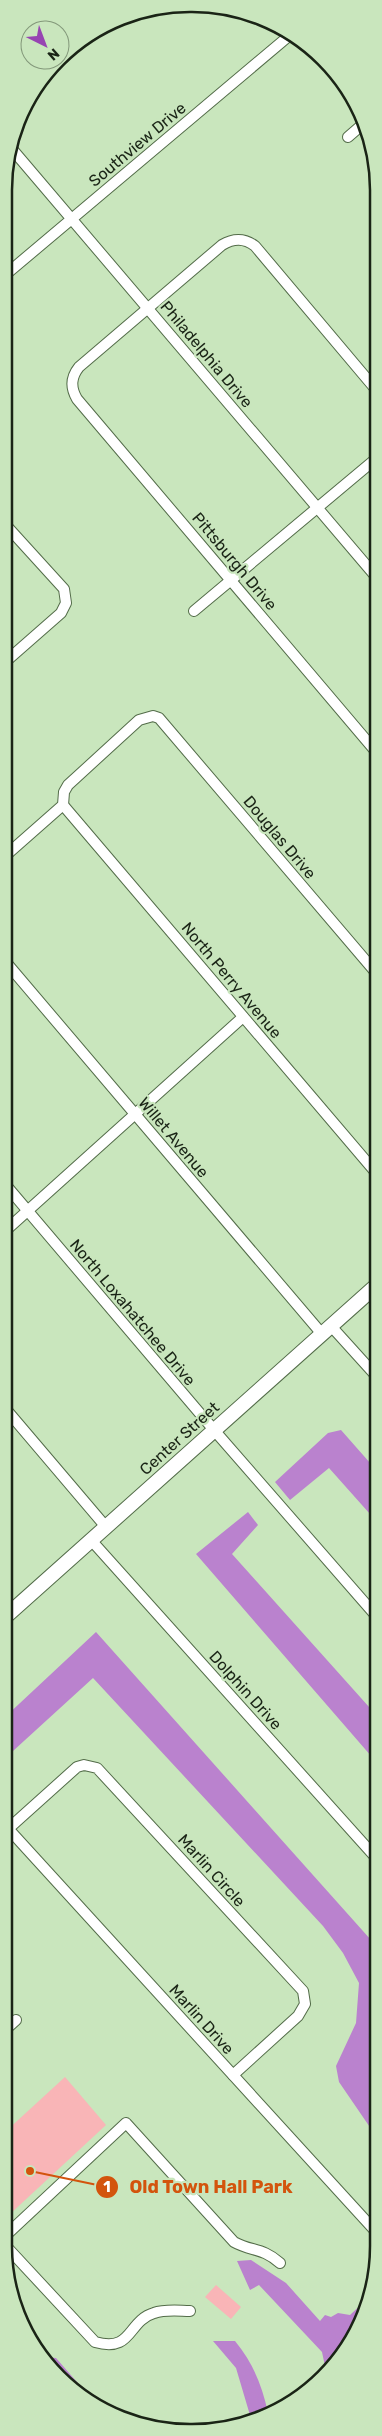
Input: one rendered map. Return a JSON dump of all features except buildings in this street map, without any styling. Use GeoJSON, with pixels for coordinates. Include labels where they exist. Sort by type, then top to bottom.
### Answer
{"type":"FeatureCollection","features":[{"type":"Feature","properties":{"kind":"street","name":"Southview Drive"},"geometry":{"type":"LineString","coordinates":[[12,269],[285,39]]}},
{"type":"Feature","properties":{"kind":"street"},"geometry":{"type":"LineString","coordinates":[[348,137],[358,128]]}},
{"type":"Feature","properties":{"kind":"street","name":"Philadelphia Drive"},"geometry":{"type":"LineString","coordinates":[[16,154],[370,570]]}},
{"type":"Feature","properties":{"kind":"street"},"geometry":{"type":"LineString","coordinates":[[148,308],[222,245],[235,239],[242,240],[255,246],[370,383]]}},
{"type":"Feature","properties":{"kind":"street","name":"Pittsburgh Drive"},"geometry":{"type":"LineString","coordinates":[[148,308],[79,367],[72,379],[72,386],[77,399],[370,745]]}},
{"type":"Feature","properties":{"kind":"street"},"geometry":{"type":"LineString","coordinates":[[194,611],[370,464]]}},
{"type":"Feature","properties":{"kind":"street"},"geometry":{"type":"LineString","coordinates":[[12,532],[64,589],[66,603],[62,613],[12,656]]}},
{"type":"Feature","properties":{"kind":"street","name":"Douglas Drive"},"geometry":{"type":"LineString","coordinates":[[62,805],[64,792],[68,785],[139,720],[153,716],[159,718],[370,966]]}},
{"type":"Feature","properties":{"kind":"street"},"geometry":{"type":"LineString","coordinates":[[12,850],[62,805]]}},
{"type":"Feature","properties":{"kind":"street","name":"North Perry Avenue"},"geometry":{"type":"LineString","coordinates":[[62,805],[370,1166]]}},
{"type":"Feature","properties":{"kind":"street","name":"Willet Avenue"},"geometry":{"type":"LineString","coordinates":[[12,969],[135,1114],[326,1330],[370,1371]]}},
{"type":"Feature","properties":{"kind":"street"},"geometry":{"type":"LineString","coordinates":[[12,1225],[243,1017]]}},
{"type":"Feature","properties":{"kind":"street","name":"North Loxahatchee Drive"},"geometry":{"type":"LineString","coordinates":[[12,1192],[214,1430],[370,1609]]}},
{"type":"Feature","properties":{"kind":"street","name":"Center Street"},"geometry":{"type":"LineString","coordinates":[[12,1611],[370,1291]]}},
{"type":"Feature","properties":{"kind":"street"},"geometry":{"type":"LineString","coordinates":[[12,1416],[106,1527]]}},
{"type":"Feature","properties":{"kind":"street","name":"Dolphin Drive"},"geometry":{"type":"LineString","coordinates":[[91,1540],[370,1851]]}},
{"type":"Feature","properties":{"kind":"street","name":"Marlin Circle"},"geometry":{"type":"LineString","coordinates":[[12,1821],[77,1767],[84,1765],[97,1768],[303,1991],[305,2004],[298,2016],[233,2075]]}},
{"type":"Feature","properties":{"kind":"street","name":"Marlin Drive"},"geometry":{"type":"LineString","coordinates":[[12,1833],[370,2225]]}},
{"type":"Feature","properties":{"kind":"street"},"geometry":{"type":"LineString","coordinates":[[12,2024],[16,2020]]}},
{"type":"Feature","properties":{"kind":"street"},"geometry":{"type":"LineString","coordinates":[[12,2230],[126,2123],[234,2242],[244,2248],[252,2247],[269,2253],[280,2263]]}},
{"type":"Feature","properties":{"kind":"street"},"geometry":{"type":"LineString","coordinates":[[13,2253],[96,2342],[109,2346],[121,2343],[144,2319],[154,2312],[190,2311]]}},
{"type":"Feature","properties":{"kind":"shaded area"},"geometry":{"type":"Polygon","coordinates":[[[341,1430],[370,1463],[370,1514],[329,1468],[290,1500],[275,1482],[328,1433],[341,1430]]]}},
{"type":"Feature","properties":{"kind":"shaded area"},"geometry":{"type":"Polygon","coordinates":[[[248,1512],[258,1525],[232,1554],[370,1708],[370,1755],[196,1554],[248,1512]]]}},
{"type":"Feature","properties":{"kind":"shaded area"},"geometry":{"type":"Polygon","coordinates":[[[96,1632],[370,1939],[370,2127],[339,2082],[336,2066],[356,2023],[359,1983],[343,1953],[323,1926],[93,1678],[13,1751],[12,1711],[96,1632]]]}},
{"type":"Feature","properties":{"kind":"shaded area"},"geometry":{"type":"Polygon","coordinates":[[[65,2077],[106,2125],[12,2212],[12,2126],[65,2077]]]}},
{"type":"Feature","properties":{"kind":"shaded area"},"geometry":{"type":"Polygon","coordinates":[[[251,2260],[286,2283],[320,2321],[325,2315],[331,2317],[338,2313],[350,2315],[358,2308],[346,2334],[324,2364],[322,2352],[259,2285],[250,2290],[237,2261],[251,2260]]]}},
{"type":"Feature","properties":{"kind":"shaded area"},"geometry":{"type":"Polygon","coordinates":[[[216,2285],[241,2307],[231,2319],[205,2297],[216,2285]]]}},
{"type":"Feature","properties":{"kind":"shaded area"},"geometry":{"type":"Polygon","coordinates":[[[213,2341],[235,2341],[256,2375],[266,2407],[249,2413],[236,2368],[213,2341]]]}},
{"type":"Feature","properties":{"kind":"shaded area"},"geometry":{"type":"Polygon","coordinates":[[[52,2358],[56,2358],[79,2384],[52,2358]]]}},
{"type":"Feature","properties":{"kind":"place","name":"Old Town Hall Park"},"geometry":{"type":"Point","coordinates":[30,2171]}}]}
